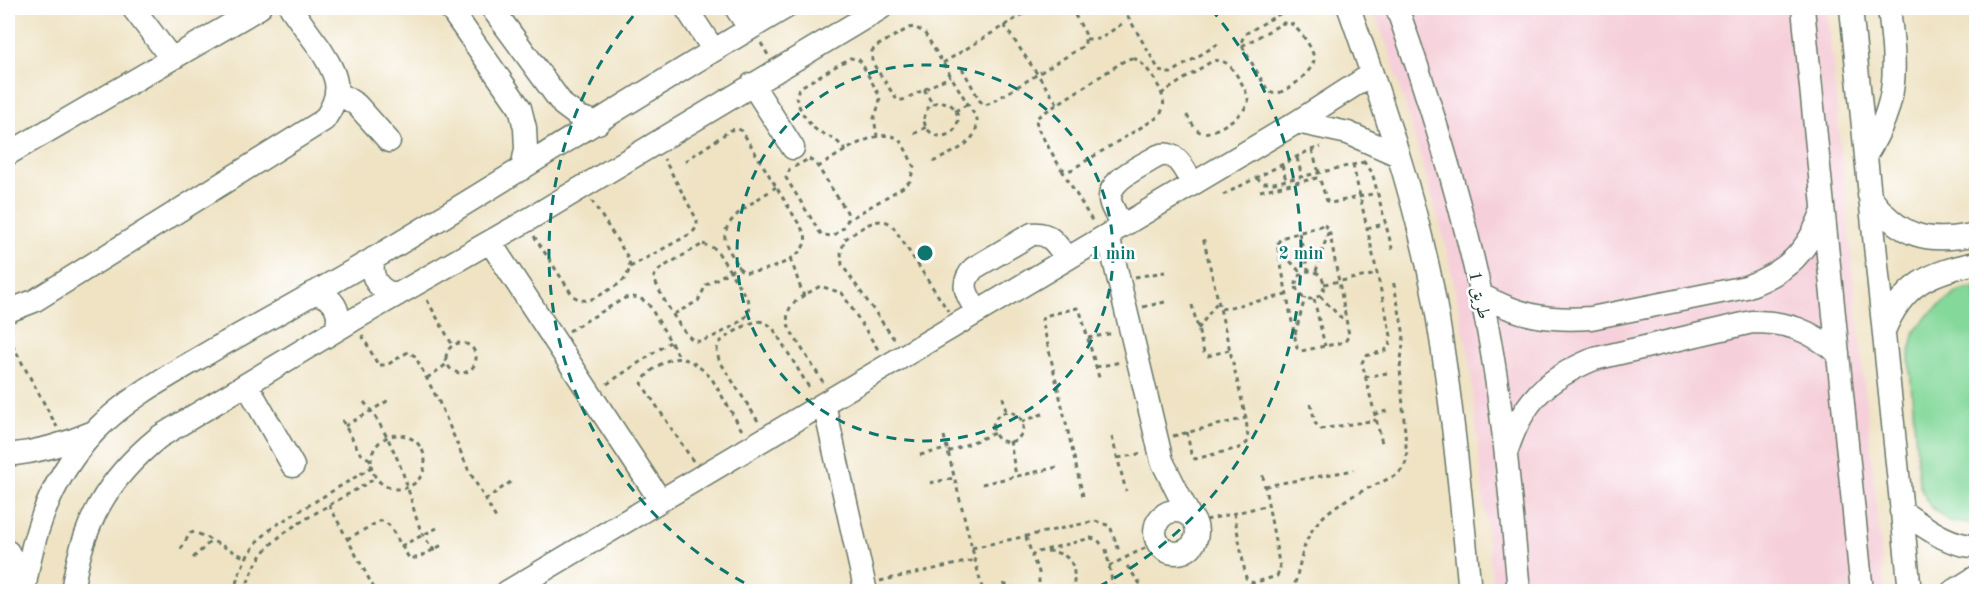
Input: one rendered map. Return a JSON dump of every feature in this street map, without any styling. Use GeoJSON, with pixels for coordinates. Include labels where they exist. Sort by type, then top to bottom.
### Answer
{"type":"FeatureCollection","features":[{"type":"Feature","properties":{"kind":"street"},"geometry":{"type":"LineString","coordinates":[[133,8],[171,58]]}},
{"type":"Feature","properties":{"kind":"street"},"geometry":{"type":"LineString","coordinates":[[8,154],[259,8]]}},
{"type":"Feature","properties":{"kind":"street"},"geometry":{"type":"LineString","coordinates":[[8,311],[34,301],[324,120],[333,107],[337,92],[336,76],[329,62],[291,8]]}},
{"type":"Feature","properties":{"kind":"street"},"geometry":{"type":"LineString","coordinates":[[450,8],[520,108],[525,128],[526,149],[522,169]]}},
{"type":"Feature","properties":{"kind":"street"},"geometry":{"type":"LineString","coordinates":[[492,8],[563,105],[579,117],[598,123]]}},
{"type":"Feature","properties":{"kind":"street"},"geometry":{"type":"LineString","coordinates":[[686,8],[713,49]]}},
{"type":"Feature","properties":{"kind":"street"},"geometry":{"type":"LineString","coordinates":[[736,8],[750,28]]}},
{"type":"Feature","properties":{"kind":"street"},"geometry":{"type":"LineString","coordinates":[[24,591],[32,546],[46,504],[68,466],[95,431],[132,399],[171,374],[374,258],[598,123],[713,49],[785,8]]}},
{"type":"Feature","properties":{"kind":"street"},"geometry":{"type":"LineString","coordinates":[[72,591],[76,563],[85,534],[98,506],[115,480],[135,457],[159,437],[345,325],[656,144],[776,69],[881,8]]}},
{"type":"Feature","properties":{"kind":"street"},"geometry":{"type":"LineString","coordinates":[[1350,8],[1398,155],[1417,220],[1432,286],[1457,460],[1470,591]]}},
{"type":"Feature","properties":{"kind":"street","name":"طريق 1"},"geometry":{"type":"LineString","coordinates":[[1397,8],[1446,157],[1481,295],[1500,401],[1519,591]]}},
{"type":"Feature","properties":{"kind":"street"},"geometry":{"type":"LineString","coordinates":[[1803,8],[1862,591]]}},
{"type":"Feature","properties":{"kind":"street"},"geometry":{"type":"LineString","coordinates":[[1851,8],[1910,591]]}},
{"type":"Feature","properties":{"kind":"street"},"geometry":{"type":"LineString","coordinates":[[1866,155],[1880,133],[1889,109],[1894,83],[1889,8]]}},
{"type":"Feature","properties":{"kind":"street"},"geometry":{"type":"LineString","coordinates":[[507,591],[1297,122],[1372,74]]}},
{"type":"Feature","properties":{"kind":"street"},"geometry":{"type":"LineString","coordinates":[[752,84],[793,148]]}},
{"type":"Feature","properties":{"kind":"street"},"geometry":{"type":"LineString","coordinates":[[337,92],[357,105],[389,141]]}},
{"type":"Feature","properties":{"kind":"street"},"geometry":{"type":"LineString","coordinates":[[1297,122],[1348,133],[1398,155]]}},
{"type":"Feature","properties":{"kind":"street"},"geometry":{"type":"LineString","coordinates":[[1160,450],[1198,530],[1193,546],[1178,553],[1170,552],[1157,532],[1162,492],[1160,450],[1119,279],[1111,233],[1111,203],[1113,188],[1118,181],[1164,154],[1178,159],[1192,184]]}},
{"type":"Feature","properties":{"kind":"street"},"geometry":{"type":"LineString","coordinates":[[1869,195],[1882,213],[1899,227],[1919,237],[1941,240],[1977,234]]}},
{"type":"Feature","properties":{"kind":"street"},"geometry":{"type":"LineString","coordinates":[[1481,295],[1523,314],[1545,319],[1568,319],[1591,318],[1746,286],[1767,279],[1803,250],[1816,231],[1823,209]]}},
{"type":"Feature","properties":{"kind":"street"},"geometry":{"type":"LineString","coordinates":[[977,312],[965,291],[965,282],[974,268],[1032,234],[1039,233],[1052,238],[1066,259]]}},
{"type":"Feature","properties":{"kind":"street"},"geometry":{"type":"LineString","coordinates":[[490,242],[660,500]]}},
{"type":"Feature","properties":{"kind":"street"},"geometry":{"type":"LineString","coordinates":[[374,258],[372,275],[376,283],[389,293],[397,295]]}},
{"type":"Feature","properties":{"kind":"street"},"geometry":{"type":"LineString","coordinates":[[1884,331],[1896,307],[1914,286],[1947,269],[1977,263]]}},
{"type":"Feature","properties":{"kind":"street"},"geometry":{"type":"LineString","coordinates":[[313,293],[322,294],[335,305],[339,322],[345,325]]}},
{"type":"Feature","properties":{"kind":"street"},"geometry":{"type":"LineString","coordinates":[[1506,455],[1528,405],[1546,385],[1569,370],[1594,359],[1752,322],[1776,322],[1799,328],[1820,338],[1838,353]]}},
{"type":"Feature","properties":{"kind":"street"},"geometry":{"type":"LineString","coordinates":[[247,385],[293,466]]}},
{"type":"Feature","properties":{"kind":"street"},"geometry":{"type":"LineString","coordinates":[[826,403],[863,589]]}},
{"type":"Feature","properties":{"kind":"street"},"geometry":{"type":"LineString","coordinates":[[8,455],[37,452],[66,444],[95,431]]}},
{"type":"Feature","properties":{"kind":"street"},"geometry":{"type":"LineString","coordinates":[[1157,532],[1162,515],[1170,511],[1179,510],[1192,517]]}},
{"type":"Feature","properties":{"kind":"street"},"geometry":{"type":"LineString","coordinates":[[1901,511],[1940,536],[1954,542],[1977,546]]}},
{"type":"Feature","properties":{"kind":"street"},"geometry":{"type":"LineString","coordinates":[[8,552],[17,569],[24,591]]}},
{"type":"Feature","properties":{"kind":"street"},"geometry":{"type":"LineString","coordinates":[[1952,591],[1977,577]]}},
{"type":"Feature","properties":{"kind":"path"},"geometry":{"type":"LineString","coordinates":[[943,63],[1033,8]]}},
{"type":"Feature","properties":{"kind":"path"},"geometry":{"type":"LineString","coordinates":[[962,68],[980,101],[985,105],[991,103],[1080,49],[1086,39],[1085,33],[1071,8]]}},
{"type":"Feature","properties":{"kind":"path"},"geometry":{"type":"LineString","coordinates":[[1123,8],[1159,70],[1164,73],[1171,73],[1218,44]]}},
{"type":"Feature","properties":{"kind":"path"},"geometry":{"type":"LineString","coordinates":[[1248,8],[1253,15]]}},
{"type":"Feature","properties":{"kind":"path"},"geometry":{"type":"LineString","coordinates":[[1242,46],[1283,23],[1292,24],[1313,52],[1313,66],[1309,72],[1283,92],[1273,93],[1268,91],[1242,46],[1245,34],[1290,8]]}},
{"type":"Feature","properties":{"kind":"path"},"geometry":{"type":"LineString","coordinates":[[1086,39],[1100,39],[1123,23]]}},
{"type":"Feature","properties":{"kind":"path"},"geometry":{"type":"LineString","coordinates":[[1004,25],[1057,103]]}},
{"type":"Feature","properties":{"kind":"path"},"geometry":{"type":"LineString","coordinates":[[933,162],[969,142],[978,127],[977,118],[924,32],[914,27],[909,28],[874,47],[872,51],[872,62],[894,99],[900,101],[951,76]]}},
{"type":"Feature","properties":{"kind":"path"},"geometry":{"type":"LineString","coordinates":[[750,28],[776,69]]}},
{"type":"Feature","properties":{"kind":"path"},"geometry":{"type":"LineString","coordinates":[[846,151],[834,137],[811,125],[796,98],[799,88],[850,58],[858,58],[880,97],[874,114],[877,136]]}},
{"type":"Feature","properties":{"kind":"path"},"geometry":{"type":"LineString","coordinates":[[1061,169],[1071,170],[1158,117],[1164,106],[1161,94],[1144,63],[1133,58],[1127,59],[1040,114],[1035,122],[1061,169],[1111,233]]}},
{"type":"Feature","properties":{"kind":"path"},"geometry":{"type":"LineString","coordinates":[[1161,94],[1212,61],[1218,60],[1228,64],[1248,95],[1248,102],[1242,114],[1212,132],[1206,133],[1196,129],[1186,114]]}},
{"type":"Feature","properties":{"kind":"path"},"geometry":{"type":"LineString","coordinates":[[924,89],[933,105]]}},
{"type":"Feature","properties":{"kind":"path"},"geometry":{"type":"LineString","coordinates":[[948,104],[955,111],[956,126],[949,134],[938,136],[926,127],[924,117],[933,105],[948,104]]}},
{"type":"Feature","properties":{"kind":"path"},"geometry":{"type":"LineString","coordinates":[[955,111],[968,104]]}},
{"type":"Feature","properties":{"kind":"path"},"geometry":{"type":"LineString","coordinates":[[914,134],[926,127]]}},
{"type":"Feature","properties":{"kind":"path"},"geometry":{"type":"LineString","coordinates":[[685,161],[731,130],[742,131],[805,234],[807,241],[802,250],[776,267],[760,272],[744,272],[724,241],[726,229],[734,217],[776,187]]}},
{"type":"Feature","properties":{"kind":"path"},"geometry":{"type":"LineString","coordinates":[[818,167],[877,136],[893,137],[900,141],[914,167],[913,174],[905,186],[848,220]]}},
{"type":"Feature","properties":{"kind":"path"},"geometry":{"type":"LineString","coordinates":[[630,267],[692,233],[697,227],[697,220],[656,144]]}},
{"type":"Feature","properties":{"kind":"path"},"geometry":{"type":"LineString","coordinates":[[1223,195],[1296,157],[1326,147]]}},
{"type":"Feature","properties":{"kind":"path"},"geometry":{"type":"LineString","coordinates":[[1312,150],[1318,173]]}},
{"type":"Feature","properties":{"kind":"path"},"geometry":{"type":"LineString","coordinates":[[1296,157],[1302,177]]}},
{"type":"Feature","properties":{"kind":"path"},"geometry":{"type":"LineString","coordinates":[[1360,158],[1372,172],[1393,252]]}},
{"type":"Feature","properties":{"kind":"path"},"geometry":{"type":"LineString","coordinates":[[804,160],[813,160],[847,212],[848,220],[845,227],[832,236],[822,235],[786,178],[790,168],[804,160]]}},
{"type":"Feature","properties":{"kind":"path"},"geometry":{"type":"LineString","coordinates":[[1256,178],[1269,183],[1365,162]]}},
{"type":"Feature","properties":{"kind":"path"},"geometry":{"type":"LineString","coordinates":[[1282,165],[1286,180]]}},
{"type":"Feature","properties":{"kind":"path"},"geometry":{"type":"LineString","coordinates":[[1353,165],[1391,342],[1384,351],[1365,356],[1362,363],[1382,443]]}},
{"type":"Feature","properties":{"kind":"path"},"geometry":{"type":"LineString","coordinates":[[1260,191],[1317,178],[1320,180],[1327,201],[1331,203],[1377,193]]}},
{"type":"Feature","properties":{"kind":"path"},"geometry":{"type":"LineString","coordinates":[[526,221],[567,290],[573,296],[590,301],[623,282],[628,275],[629,259],[583,187]]}},
{"type":"Feature","properties":{"kind":"path"},"geometry":{"type":"LineString","coordinates":[[896,360],[843,265],[841,252],[846,239],[872,222],[877,220],[892,225],[957,325]]}},
{"type":"Feature","properties":{"kind":"path"},"geometry":{"type":"LineString","coordinates":[[1367,228],[1386,224]]}},
{"type":"Feature","properties":{"kind":"path"},"geometry":{"type":"LineString","coordinates":[[1324,225],[1329,229],[1349,335],[1347,340],[1299,350],[1294,336],[1277,248],[1278,239],[1324,225]]}},
{"type":"Feature","properties":{"kind":"path"},"geometry":{"type":"LineString","coordinates":[[1316,271],[1329,229]]}},
{"type":"Feature","properties":{"kind":"path"},"geometry":{"type":"LineString","coordinates":[[840,231],[846,239]]}},
{"type":"Feature","properties":{"kind":"path"},"geometry":{"type":"LineString","coordinates":[[1299,232],[1308,270]]}},
{"type":"Feature","properties":{"kind":"path"},"geometry":{"type":"LineString","coordinates":[[1187,432],[1191,454],[1195,459],[1239,448],[1247,443],[1248,438],[1203,237]]}},
{"type":"Feature","properties":{"kind":"path"},"geometry":{"type":"LineString","coordinates":[[703,244],[716,249],[730,271],[749,302],[749,312],[743,320],[708,340],[698,342],[688,338],[654,281],[654,276],[661,268],[703,244]]}},
{"type":"Feature","properties":{"kind":"path"},"geometry":{"type":"LineString","coordinates":[[1277,248],[1301,273]]}},
{"type":"Feature","properties":{"kind":"path"},"geometry":{"type":"LineString","coordinates":[[790,258],[796,280],[804,296]]}},
{"type":"Feature","properties":{"kind":"path"},"geometry":{"type":"LineString","coordinates":[[674,314],[696,303],[706,285],[738,266]]}},
{"type":"Feature","properties":{"kind":"path"},"geometry":{"type":"LineString","coordinates":[[1308,270],[1316,271],[1322,276],[1324,284],[1320,296],[1305,298],[1298,292],[1296,282],[1301,273],[1308,270]]}},
{"type":"Feature","properties":{"kind":"path"},"geometry":{"type":"LineString","coordinates":[[1119,279],[1165,272]]}},
{"type":"Feature","properties":{"kind":"path"},"geometry":{"type":"LineString","coordinates":[[1324,284],[1378,274]]}},
{"type":"Feature","properties":{"kind":"path"},"geometry":{"type":"LineString","coordinates":[[1292,591],[1308,537],[1321,517],[1398,474],[1407,459],[1400,368],[1404,335],[1393,280]]}},
{"type":"Feature","properties":{"kind":"path"},"geometry":{"type":"LineString","coordinates":[[418,283],[453,346]]}},
{"type":"Feature","properties":{"kind":"path"},"geometry":{"type":"LineString","coordinates":[[826,403],[787,322],[792,303],[820,286],[842,293],[896,360]]}},
{"type":"Feature","properties":{"kind":"path"},"geometry":{"type":"LineString","coordinates":[[1220,310],[1286,295]]}},
{"type":"Feature","properties":{"kind":"path"},"geometry":{"type":"LineString","coordinates":[[554,339],[625,298],[634,296],[642,298],[649,305],[680,358]]}},
{"type":"Feature","properties":{"kind":"path"},"geometry":{"type":"LineString","coordinates":[[1320,296],[1347,323]]}},
{"type":"Feature","properties":{"kind":"path"},"geometry":{"type":"LineString","coordinates":[[1294,336],[1305,298]]}},
{"type":"Feature","properties":{"kind":"path"},"geometry":{"type":"LineString","coordinates":[[1314,298],[1325,346]]}},
{"type":"Feature","properties":{"kind":"path"},"geometry":{"type":"LineString","coordinates":[[1088,338],[1169,300]]}},
{"type":"Feature","properties":{"kind":"path"},"geometry":{"type":"LineString","coordinates":[[1198,329],[1218,302]]}},
{"type":"Feature","properties":{"kind":"path"},"geometry":{"type":"LineString","coordinates":[[1192,305],[1203,351],[1206,355],[1230,350]]}},
{"type":"Feature","properties":{"kind":"path"},"geometry":{"type":"LineString","coordinates":[[1083,496],[1043,318],[1077,308],[1081,313],[1100,381]]}},
{"type":"Feature","properties":{"kind":"path"},"geometry":{"type":"LineString","coordinates":[[760,442],[719,360],[717,350],[721,341],[752,322],[763,322],[773,328],[826,403]]}},
{"type":"Feature","properties":{"kind":"path"},"geometry":{"type":"LineString","coordinates":[[345,325],[378,365],[387,365],[412,352],[440,404],[468,470],[497,520]]}},
{"type":"Feature","properties":{"kind":"path"},"geometry":{"type":"LineString","coordinates":[[8,337],[66,444]]}},
{"type":"Feature","properties":{"kind":"path"},"geometry":{"type":"LineString","coordinates":[[591,394],[670,342]]}},
{"type":"Feature","properties":{"kind":"path"},"geometry":{"type":"LineString","coordinates":[[458,343],[469,345],[476,354],[477,360],[471,370],[466,373],[455,372],[447,364],[446,354],[453,346],[458,343]]}},
{"type":"Feature","properties":{"kind":"path"},"geometry":{"type":"LineString","coordinates":[[703,475],[642,384],[648,373],[667,360],[680,358],[699,366],[712,379],[760,442]]}},
{"type":"Feature","properties":{"kind":"path"},"geometry":{"type":"LineString","coordinates":[[1096,367],[1137,358]]}},
{"type":"Feature","properties":{"kind":"path"},"geometry":{"type":"LineString","coordinates":[[427,378],[447,364]]}},
{"type":"Feature","properties":{"kind":"path"},"geometry":{"type":"LineString","coordinates":[[1365,377],[1387,373]]}},
{"type":"Feature","properties":{"kind":"path"},"geometry":{"type":"LineString","coordinates":[[1003,397],[1006,412]]}},
{"type":"Feature","properties":{"kind":"path"},"geometry":{"type":"LineString","coordinates":[[345,426],[389,400]]}},
{"type":"Feature","properties":{"kind":"path"},"geometry":{"type":"LineString","coordinates":[[364,402],[387,438],[408,487],[423,536],[435,551]]}},
{"type":"Feature","properties":{"kind":"path"},"geometry":{"type":"LineString","coordinates":[[1311,404],[1315,423],[1320,429],[1376,420]]}},
{"type":"Feature","properties":{"kind":"path"},"geometry":{"type":"LineString","coordinates":[[1374,414],[1391,410]]}},
{"type":"Feature","properties":{"kind":"path"},"geometry":{"type":"LineString","coordinates":[[1022,423],[1047,412]]}},
{"type":"Feature","properties":{"kind":"path"},"geometry":{"type":"LineString","coordinates":[[1002,413],[1014,413],[1022,423],[1023,428],[1019,437],[1010,441],[1001,440],[995,433],[995,420],[1002,413]]}},
{"type":"Feature","properties":{"kind":"path"},"geometry":{"type":"LineString","coordinates":[[1118,459],[1160,450],[1187,432],[1245,418]]}},
{"type":"Feature","properties":{"kind":"path"},"geometry":{"type":"LineString","coordinates":[[342,420],[360,453],[371,460]]}},
{"type":"Feature","properties":{"kind":"path"},"geometry":{"type":"LineString","coordinates":[[920,455],[948,451],[995,433]]}},
{"type":"Feature","properties":{"kind":"path"},"geometry":{"type":"LineString","coordinates":[[393,435],[407,437],[419,445],[422,451],[423,472],[408,487],[394,489],[376,478],[371,460],[376,447],[387,438],[393,435]]}},
{"type":"Feature","properties":{"kind":"path"},"geometry":{"type":"LineString","coordinates":[[944,436],[983,591]]}},
{"type":"Feature","properties":{"kind":"path"},"geometry":{"type":"LineString","coordinates":[[1112,437],[1126,491]]}},
{"type":"Feature","properties":{"kind":"path"},"geometry":{"type":"LineString","coordinates":[[1010,441],[1016,477]]}},
{"type":"Feature","properties":{"kind":"path"},"geometry":{"type":"LineString","coordinates":[[982,484],[1058,466]]}},
{"type":"Feature","properties":{"kind":"path"},"geometry":{"type":"LineString","coordinates":[[234,591],[246,558],[258,541],[273,527],[372,467]]}},
{"type":"Feature","properties":{"kind":"path"},"geometry":{"type":"LineString","coordinates":[[1265,486],[1354,470]]}},
{"type":"Feature","properties":{"kind":"path"},"geometry":{"type":"LineString","coordinates":[[1234,513],[1246,578],[1253,583],[1278,576],[1280,572],[1262,471]]}},
{"type":"Feature","properties":{"kind":"path"},"geometry":{"type":"LineString","coordinates":[[930,483],[954,477]]}},
{"type":"Feature","properties":{"kind":"path"},"geometry":{"type":"LineString","coordinates":[[245,591],[256,562],[281,534],[376,478]]}},
{"type":"Feature","properties":{"kind":"path"},"geometry":{"type":"LineString","coordinates":[[485,500],[512,480]]}},
{"type":"Feature","properties":{"kind":"path"},"geometry":{"type":"LineString","coordinates":[[1192,517],[1234,513],[1269,505]]}},
{"type":"Feature","properties":{"kind":"path"},"geometry":{"type":"LineString","coordinates":[[329,506],[376,591]]}},
{"type":"Feature","properties":{"kind":"path"},"geometry":{"type":"LineString","coordinates":[[348,539],[383,521],[389,525],[409,558],[413,559],[435,551],[441,545]]}},
{"type":"Feature","properties":{"kind":"path"},"geometry":{"type":"LineString","coordinates":[[972,548],[1095,521],[1110,526],[1119,550]]}},
{"type":"Feature","properties":{"kind":"path"},"geometry":{"type":"LineString","coordinates":[[401,546],[437,528]]}},
{"type":"Feature","properties":{"kind":"path"},"geometry":{"type":"LineString","coordinates":[[181,549],[192,532],[246,558]]}},
{"type":"Feature","properties":{"kind":"path"},"geometry":{"type":"LineString","coordinates":[[1109,566],[1157,532]]}},
{"type":"Feature","properties":{"kind":"path"},"geometry":{"type":"LineString","coordinates":[[1026,536],[1039,572],[1039,591]]}},
{"type":"Feature","properties":{"kind":"path"},"geometry":{"type":"LineString","coordinates":[[1032,555],[1091,538],[1098,540],[1101,544]]}},
{"type":"Feature","properties":{"kind":"path"},"geometry":{"type":"LineString","coordinates":[[194,558],[212,540]]}},
{"type":"Feature","properties":{"kind":"path"},"geometry":{"type":"LineString","coordinates":[[1106,549],[1114,591]]}},
{"type":"Feature","properties":{"kind":"path"},"geometry":{"type":"LineString","coordinates":[[1044,550],[1063,554],[1069,558],[1075,572],[1073,591]]}},
{"type":"Feature","properties":{"kind":"path"},"geometry":{"type":"LineString","coordinates":[[894,578],[975,560]]}},
{"type":"Feature","properties":{"kind":"path"},"geometry":{"type":"LineString","coordinates":[[1126,566],[1146,591]]}},
{"type":"Feature","properties":{"kind":"path"},"geometry":{"type":"LineString","coordinates":[[1003,584],[1028,591]]}},
{"type":"Feature","properties":{"kind":"path"},"geometry":{"type":"LineString","coordinates":[[140,591],[143,587],[151,591]]}},
{"type":"Feature","properties":{"kind":"path"},"geometry":{"type":"LineString","coordinates":[[1200,591],[1215,589]]}},
{"type":"Feature","properties":{"kind":"shaded area"},"geometry":{"type":"Polygon","coordinates":[[[1372,8],[1827,8],[1885,591],[1493,591],[1469,356],[1445,242],[1390,53],[1372,8]]]}},
{"type":"Feature","properties":{"kind":"green space"},"geometry":{"type":"Polygon","coordinates":[[[1976,287],[1975,525],[1948,521],[1929,505],[1919,484],[1909,356],[1915,331],[1929,314],[1959,291],[1976,287]]]}}]}
